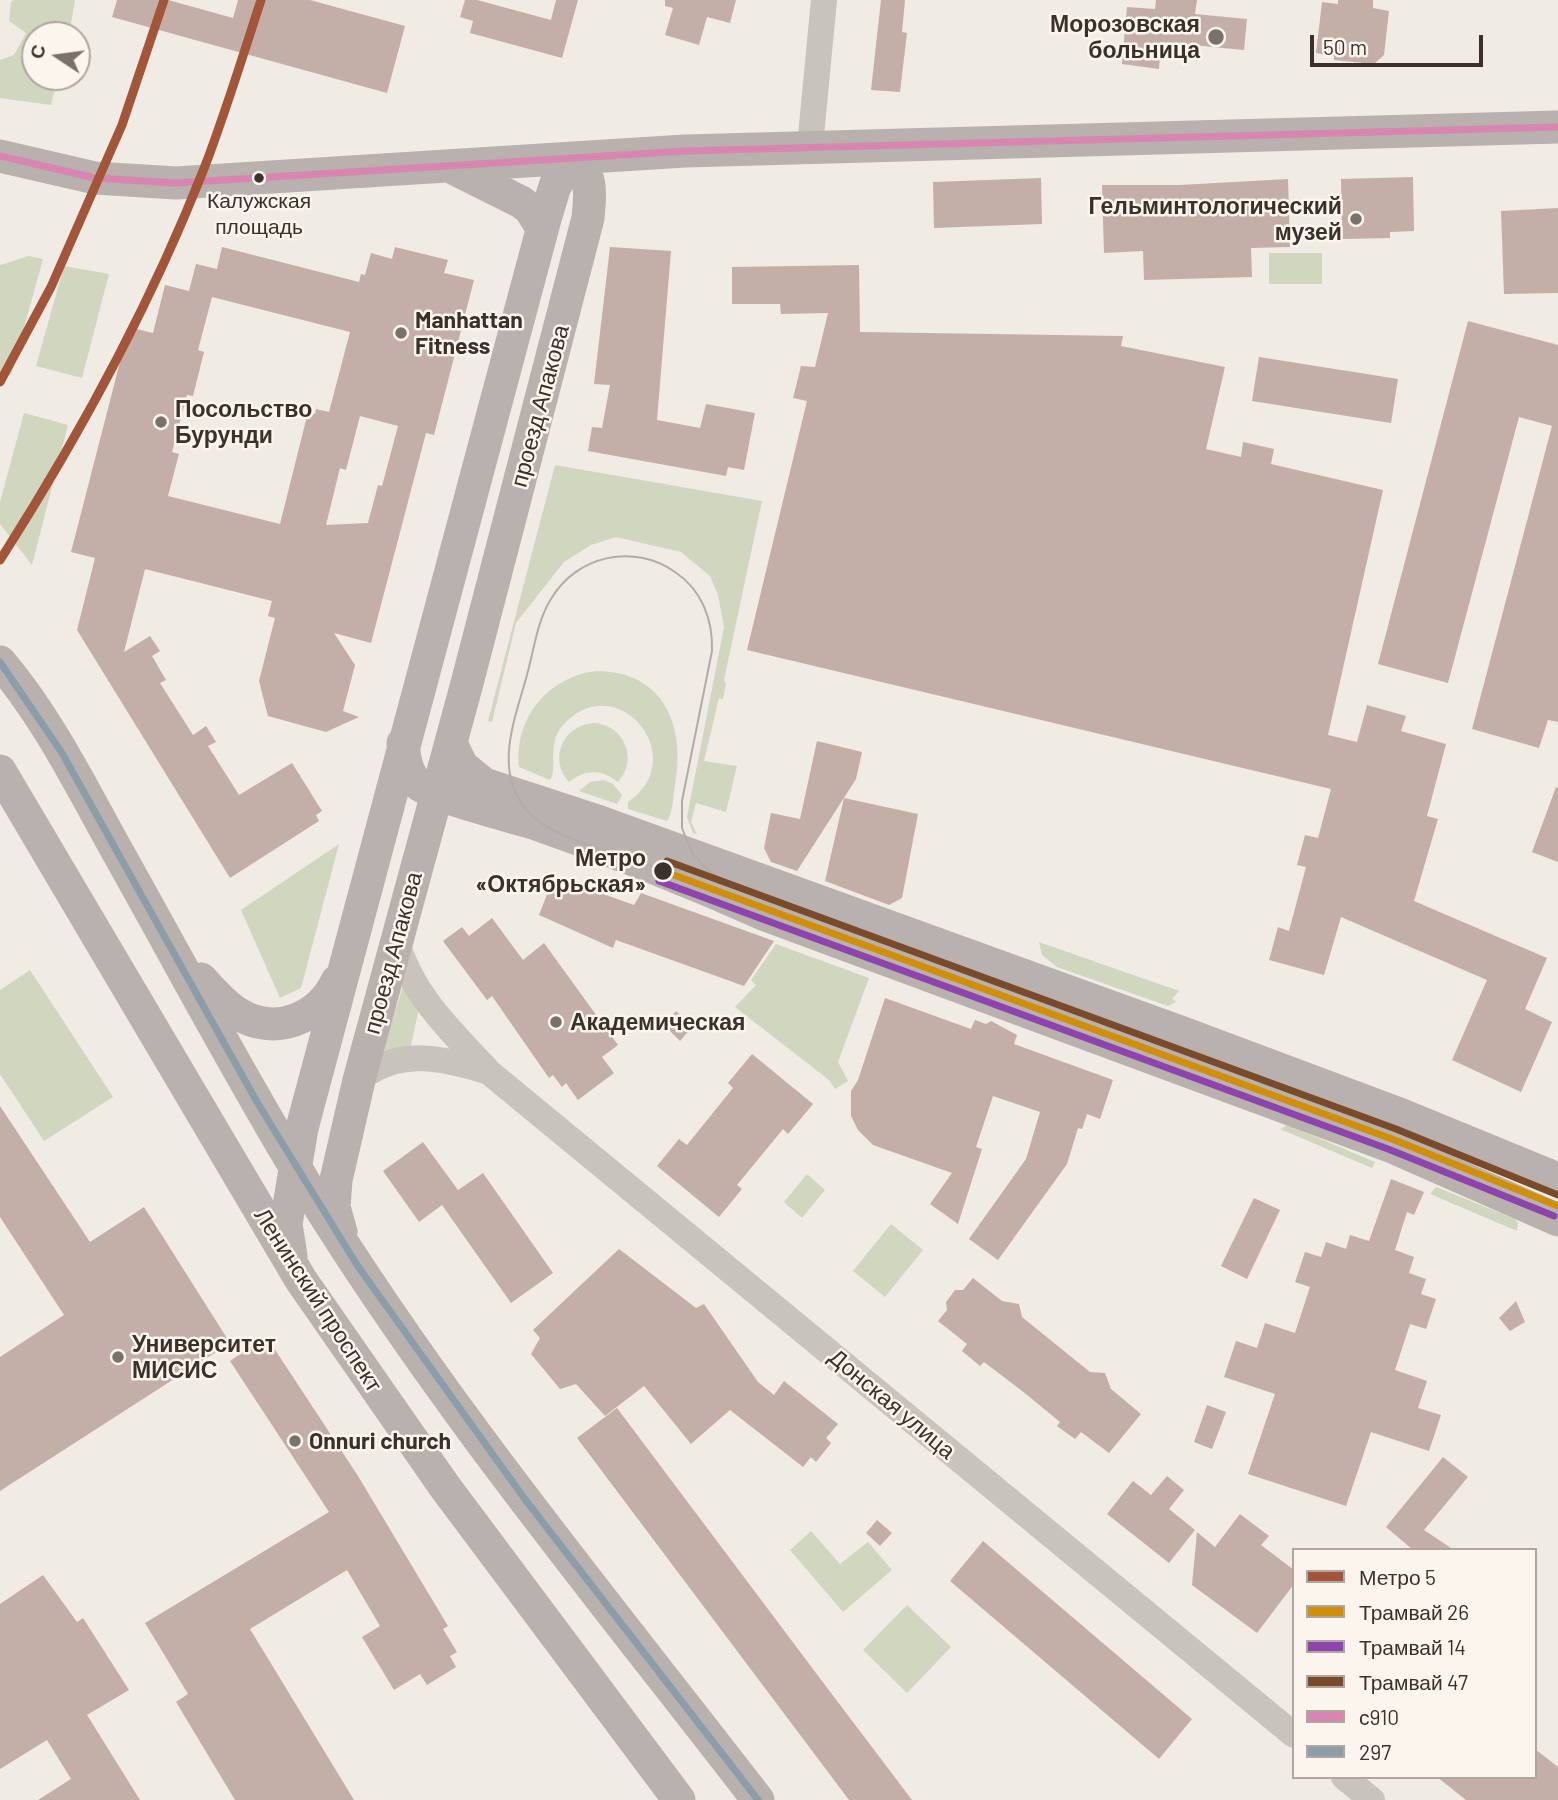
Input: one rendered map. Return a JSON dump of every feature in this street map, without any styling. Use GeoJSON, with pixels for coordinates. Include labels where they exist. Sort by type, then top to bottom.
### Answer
{"type":"FeatureCollection","features":[{"type":"Feature","properties":{"kind":"main road"},"geometry":{"type":"LineString","coordinates":[[0,156],[95,178],[153,183],[810,146],[1558,127]]}},
{"type":"Feature","properties":{"kind":"main road","name":"проезд Апакова"},"geometry":{"type":"LineString","coordinates":[[345,963],[542,229],[555,186],[573,159],[582,166],[589,179],[592,196],[588,218],[451,743],[359,1080],[335,1194],[334,1208],[346,1248]]}},
{"type":"Feature","properties":{"kind":"main road"},"geometry":{"type":"LineString","coordinates":[[449,167],[522,202],[530,209],[542,229]]}},
{"type":"Feature","properties":{"kind":"main road"},"geometry":{"type":"LineString","coordinates":[[457,545],[467,532],[484,529],[498,540],[500,557]]}},
{"type":"Feature","properties":{"kind":"main road"},"geometry":{"type":"LineString","coordinates":[[0,662],[33,707],[77,780],[294,1164],[346,1248],[465,1420],[758,1800]]}},
{"type":"Feature","properties":{"kind":"main road"},"geometry":{"type":"LineString","coordinates":[[403,743],[410,773],[417,783],[436,793],[514,817],[650,865],[763,914],[1390,1146],[1558,1220]]}},
{"type":"Feature","properties":{"kind":"main road"},"geometry":{"type":"LineString","coordinates":[[451,743],[462,766],[484,784],[624,831],[1183,1033],[1391,1110],[1558,1179]]}},
{"type":"Feature","properties":{"kind":"main road","name":"Ленинский проспект"},"geometry":{"type":"LineString","coordinates":[[0,771],[301,1280],[445,1486],[679,1800]]}},
{"type":"Feature","properties":{"kind":"main road"},"geometry":{"type":"LineString","coordinates":[[174,952],[237,1013],[267,1024],[283,1024],[316,1010],[330,996],[345,963]]}},
{"type":"Feature","properties":{"kind":"main road"},"geometry":{"type":"LineString","coordinates":[[301,1280],[288,1244],[286,1224],[294,1164],[345,963]]}},
{"type":"Feature","properties":{"kind":"street"},"geometry":{"type":"LineString","coordinates":[[810,146],[824,0]]}},
{"type":"Feature","properties":{"kind":"street","name":"Донская улица"},"geometry":{"type":"LineString","coordinates":[[396,939],[403,965],[413,984],[446,1027],[490,1073],[1292,1733]]}},
{"type":"Feature","properties":{"kind":"street","name":"Донская улица"},"geometry":{"type":"LineString","coordinates":[[359,1080],[372,1069],[387,1063],[426,1057],[490,1073]]}},
{"type":"Feature","properties":{"kind":"street"},"geometry":{"type":"LineString","coordinates":[[1346,1779],[1372,1800]]}},
{"type":"Feature","properties":{"kind":"green space"},"geometry":{"type":"Polygon","coordinates":[[[75,0],[71,21],[21,21],[21,29],[9,21],[11,2],[75,0]]]}},
{"type":"Feature","properties":{"kind":"green space"},"geometry":{"type":"Polygon","coordinates":[[[21,42],[21,91],[54,91],[51,105],[0,98],[0,60],[14,55],[21,42]]]}},
{"type":"Feature","properties":{"kind":"green space"},"geometry":{"type":"Polygon","coordinates":[[[1269,253],[1322,253],[1322,284],[1269,284],[1269,253]]]}},
{"type":"Feature","properties":{"kind":"green space"},"geometry":{"type":"Polygon","coordinates":[[[29,256],[43,259],[11,375],[0,372],[0,265],[29,256]]]}},
{"type":"Feature","properties":{"kind":"green space"},"geometry":{"type":"Polygon","coordinates":[[[64,266],[109,274],[82,378],[36,366],[64,266]]]}},
{"type":"Feature","properties":{"kind":"green space"},"geometry":{"type":"Polygon","coordinates":[[[24,413],[68,425],[32,565],[0,524],[0,502],[24,413]]]}},
{"type":"Feature","properties":{"kind":"green space"},"geometry":{"type":"Polygon","coordinates":[[[555,465],[762,501],[724,680],[726,684],[723,699],[719,698],[704,761],[737,766],[726,812],[696,803],[691,822],[697,834],[693,833],[687,817],[724,627],[718,595],[710,576],[681,552],[616,537],[591,545],[564,562],[516,623],[492,722],[488,721],[555,465]]]}},
{"type":"Feature","properties":{"kind":"green space"},"geometry":{"type":"Polygon","coordinates":[[[596,671],[619,673],[639,681],[654,692],[665,706],[673,723],[678,763],[672,809],[667,821],[628,809],[628,802],[646,784],[653,764],[651,744],[641,726],[626,713],[608,706],[587,708],[560,729],[554,746],[550,780],[519,767],[522,732],[538,703],[549,691],[563,682],[596,671]]]}},
{"type":"Feature","properties":{"kind":"green space"},"geometry":{"type":"Polygon","coordinates":[[[594,723],[605,725],[620,736],[628,754],[624,773],[618,782],[594,772],[569,782],[560,763],[562,745],[574,730],[594,723]]]}},
{"type":"Feature","properties":{"kind":"green space"},"geometry":{"type":"Polygon","coordinates":[[[604,780],[613,784],[622,795],[617,804],[579,791],[590,782],[604,780]]]}},
{"type":"Feature","properties":{"kind":"green space"},"geometry":{"type":"Polygon","coordinates":[[[339,844],[301,988],[280,998],[241,910],[339,844]]]}},
{"type":"Feature","properties":{"kind":"green space"},"geometry":{"type":"Polygon","coordinates":[[[1039,942],[1179,991],[1172,999],[1176,1002],[1168,1006],[1057,967],[1042,955],[1039,942]]]}},
{"type":"Feature","properties":{"kind":"green space"},"geometry":{"type":"Polygon","coordinates":[[[776,944],[869,978],[838,1062],[848,1081],[835,1089],[829,1080],[735,1007],[756,985],[751,980],[776,944]]]}},
{"type":"Feature","properties":{"kind":"green space"},"geometry":{"type":"Polygon","coordinates":[[[30,970],[113,1097],[44,1141],[0,1074],[0,990],[30,970]]]}},
{"type":"Feature","properties":{"kind":"green space"},"geometry":{"type":"Polygon","coordinates":[[[403,986],[419,1008],[410,1050],[382,1054],[403,986]]]}},
{"type":"Feature","properties":{"kind":"green space"},"geometry":{"type":"Polygon","coordinates":[[[1288,1125],[1375,1162],[1372,1168],[1280,1129],[1288,1125]]]}},
{"type":"Feature","properties":{"kind":"green space"},"geometry":{"type":"Polygon","coordinates":[[[807,1174],[825,1190],[802,1218],[784,1202],[807,1174]]]}},
{"type":"Feature","properties":{"kind":"green space"},"geometry":{"type":"Polygon","coordinates":[[[1436,1187],[1515,1219],[1518,1223],[1517,1231],[1430,1194],[1436,1187]]]}},
{"type":"Feature","properties":{"kind":"green space"},"geometry":{"type":"Polygon","coordinates":[[[891,1224],[923,1250],[885,1297],[853,1271],[891,1224]]]}},
{"type":"Feature","properties":{"kind":"green space"},"geometry":{"type":"Polygon","coordinates":[[[811,1531],[840,1564],[868,1542],[892,1570],[843,1612],[790,1550],[811,1531]]]}},
{"type":"Feature","properties":{"kind":"green space"},"geometry":{"type":"Polygon","coordinates":[[[907,1605],[951,1647],[907,1693],[863,1650],[907,1605]]]}},
{"type":"Feature","properties":{"kind":"building"},"geometry":{"type":"Polygon","coordinates":[[[117,0],[168,0],[233,18],[238,0],[310,0],[405,26],[387,93],[112,17],[117,0]]]}},
{"type":"Feature","properties":{"kind":"building"},"geometry":{"type":"Polygon","coordinates":[[[465,0],[477,0],[551,20],[556,0],[578,0],[562,58],[470,33],[473,21],[460,17],[465,0]]]}},
{"type":"Feature","properties":{"kind":"building"},"geometry":{"type":"Polygon","coordinates":[[[665,0],[736,0],[730,23],[707,17],[699,45],[665,35],[673,8],[665,6],[665,0]]]}},
{"type":"Feature","properties":{"kind":"building"},"geometry":{"type":"Polygon","coordinates":[[[881,0],[905,0],[902,32],[907,33],[900,92],[871,90],[881,0]]]}},
{"type":"Feature","properties":{"kind":"building"},"geometry":{"type":"Polygon","coordinates":[[[1156,0],[1197,0],[1195,14],[1247,19],[1244,50],[1161,42],[1159,69],[1122,64],[1127,7],[1155,9],[1156,0]]]}},
{"type":"Feature","properties":{"kind":"building"},"geometry":{"type":"Polygon","coordinates":[[[1338,0],[1373,0],[1373,8],[1389,11],[1384,55],[1374,64],[1334,60],[1334,56],[1316,53],[1322,2],[1338,4],[1338,0]]]}},
{"type":"Feature","properties":{"kind":"building"},"geometry":{"type":"Polygon","coordinates":[[[1413,177],[1414,231],[1390,232],[1390,238],[1342,239],[1341,179],[1413,177]]]}},
{"type":"Feature","properties":{"kind":"building"},"geometry":{"type":"Polygon","coordinates":[[[1041,178],[1042,224],[934,228],[933,182],[1041,178]]]}},
{"type":"Feature","properties":{"kind":"building"},"geometry":{"type":"Polygon","coordinates":[[[1288,179],[1290,247],[1251,248],[1252,277],[1144,280],[1143,251],[1104,253],[1102,185],[1179,185],[1288,179]]]}},
{"type":"Feature","properties":{"kind":"building"},"geometry":{"type":"Polygon","coordinates":[[[1558,208],[1558,293],[1504,294],[1501,211],[1558,208]]]}},
{"type":"Feature","properties":{"kind":"building"},"geometry":{"type":"Polygon","coordinates":[[[222,247],[359,282],[361,274],[365,275],[371,253],[392,259],[395,247],[448,260],[444,273],[474,280],[434,435],[426,433],[371,643],[334,633],[355,665],[343,711],[359,717],[326,732],[268,716],[259,681],[275,618],[268,616],[272,601],[145,569],[124,652],[150,636],[160,651],[152,656],[166,680],[160,683],[193,735],[206,726],[216,742],[208,746],[239,795],[292,763],[322,811],[316,815],[319,821],[230,878],[77,630],[95,558],[71,552],[129,327],[153,333],[165,285],[189,291],[196,264],[217,269],[222,247]],[[212,297],[198,350],[204,352],[193,396],[187,395],[172,452],[179,454],[168,496],[280,524],[308,412],[315,414],[316,409],[329,412],[350,332],[212,297]],[[360,416],[346,470],[340,468],[326,525],[368,523],[378,485],[382,486],[398,426],[360,416]]]}},
{"type":"Feature","properties":{"kind":"building"},"geometry":{"type":"Polygon","coordinates":[[[610,247],[671,251],[657,420],[700,428],[706,404],[755,413],[744,470],[728,467],[726,476],[588,451],[592,427],[602,428],[610,385],[594,384],[610,247]]]}},
{"type":"Feature","properties":{"kind":"building"},"geometry":{"type":"Polygon","coordinates":[[[859,265],[860,332],[1123,336],[1121,346],[1225,367],[1206,449],[1241,457],[1243,442],[1274,449],[1271,464],[1383,490],[1328,735],[1357,742],[1367,705],[1406,716],[1401,731],[1446,744],[1427,816],[1438,819],[1414,901],[1547,958],[1525,1009],[1552,1022],[1521,1092],[1452,1060],[1487,980],[1341,917],[1324,975],[1269,960],[1278,927],[1289,931],[1306,867],[1297,865],[1305,835],[1318,838],[1331,789],[747,650],[807,401],[793,398],[801,366],[815,367],[828,313],[781,314],[780,304],[732,304],[732,267],[859,265]]]}},
{"type":"Feature","properties":{"kind":"building"},"geometry":{"type":"Polygon","coordinates":[[[1468,321],[1558,345],[1558,722],[1548,720],[1539,748],[1472,729],[1552,426],[1556,427],[1519,417],[1448,683],[1378,664],[1468,321]]]}},
{"type":"Feature","properties":{"kind":"building"},"geometry":{"type":"Polygon","coordinates":[[[1259,357],[1398,379],[1391,423],[1252,401],[1259,357]]]}},
{"type":"Feature","properties":{"kind":"building"},"geometry":{"type":"Polygon","coordinates":[[[817,741],[862,752],[856,779],[797,871],[771,862],[764,848],[771,813],[800,819],[817,741]]]}},
{"type":"Feature","properties":{"kind":"building"},"geometry":{"type":"Polygon","coordinates":[[[1556,787],[1558,788],[1558,862],[1532,852],[1556,787]]]}},
{"type":"Feature","properties":{"kind":"building"},"geometry":{"type":"Polygon","coordinates":[[[844,798],[918,814],[902,898],[889,905],[825,881],[844,798]]]}},
{"type":"Feature","properties":{"kind":"building"},"geometry":{"type":"Polygon","coordinates":[[[556,877],[634,905],[641,893],[774,941],[744,986],[616,940],[613,948],[539,915],[556,877]]]}},
{"type":"Feature","properties":{"kind":"building","name":"Академическая"},"geometry":{"type":"Polygon","coordinates":[[[492,918],[523,960],[544,943],[618,1045],[602,1057],[614,1073],[578,1100],[566,1083],[562,1087],[553,1075],[549,1078],[492,996],[487,1000],[443,941],[462,927],[469,936],[492,918]]]}},
{"type":"Feature","properties":{"kind":"building"},"geometry":{"type":"Polygon","coordinates":[[[885,998],[971,1029],[975,1020],[986,1024],[991,1021],[1017,1035],[1014,1044],[1113,1080],[1100,1119],[1087,1114],[1082,1129],[1078,1128],[1067,1164],[998,1260],[969,1239],[1026,1159],[1040,1112],[993,1096],[976,1147],[982,1149],[958,1224],[930,1204],[952,1173],[873,1145],[858,1130],[851,1116],[851,1091],[858,1080],[885,998]]]}},
{"type":"Feature","properties":{"kind":"building"},"geometry":{"type":"Polygon","coordinates":[[[676,1011],[693,1026],[680,1041],[664,1025],[676,1011]]]}},
{"type":"Feature","properties":{"kind":"building"},"geometry":{"type":"Polygon","coordinates":[[[752,1054],[813,1104],[788,1134],[783,1129],[737,1185],[742,1189],[719,1217],[657,1166],[679,1139],[687,1145],[733,1088],[728,1083],[752,1054]]]}},
{"type":"Feature","properties":{"kind":"building"},"geometry":{"type":"Polygon","coordinates":[[[0,1106],[90,1242],[144,1207],[230,1343],[0,1491],[0,1357],[64,1315],[0,1217],[0,1106]]]}},
{"type":"Feature","properties":{"kind":"building"},"geometry":{"type":"Polygon","coordinates":[[[423,1142],[458,1190],[483,1173],[553,1273],[511,1303],[442,1205],[419,1222],[383,1171],[423,1142]]]}},
{"type":"Feature","properties":{"kind":"building"},"geometry":{"type":"Polygon","coordinates":[[[1391,1179],[1424,1192],[1414,1215],[1407,1212],[1395,1250],[1414,1257],[1409,1273],[1426,1279],[1421,1294],[1436,1299],[1426,1329],[1410,1324],[1395,1370],[1427,1381],[1418,1408],[1441,1415],[1429,1451],[1371,1432],[1346,1506],[1248,1474],[1275,1394],[1224,1377],[1236,1341],[1257,1348],[1265,1323],[1295,1333],[1310,1287],[1295,1282],[1305,1252],[1321,1257],[1326,1242],[1346,1249],[1350,1235],[1369,1241],[1391,1179]]]}},
{"type":"Feature","properties":{"kind":"building"},"geometry":{"type":"Polygon","coordinates":[[[1254,1198],[1280,1210],[1247,1279],[1221,1266],[1254,1198]]]}},
{"type":"Feature","properties":{"kind":"building"},"geometry":{"type":"Polygon","coordinates":[[[619,1249],[696,1308],[704,1304],[758,1382],[774,1395],[784,1381],[838,1424],[826,1438],[831,1443],[816,1462],[811,1457],[803,1467],[730,1410],[691,1444],[644,1386],[605,1416],[576,1384],[560,1389],[531,1354],[540,1338],[533,1330],[619,1249]]]}},
{"type":"Feature","properties":{"kind":"building"},"geometry":{"type":"Polygon","coordinates":[[[973,1278],[1002,1301],[1019,1304],[1022,1317],[1090,1372],[1105,1373],[1111,1389],[1141,1414],[1109,1453],[1081,1432],[1075,1439],[1057,1426],[1060,1422],[1026,1394],[984,1362],[980,1366],[962,1351],[967,1344],[938,1321],[947,1310],[946,1302],[955,1290],[963,1290],[973,1278]]]}},
{"type":"Feature","properties":{"kind":"building"},"geometry":{"type":"Polygon","coordinates":[[[1516,1301],[1525,1322],[1510,1331],[1499,1318],[1516,1301]]]}},
{"type":"Feature","properties":{"kind":"building"},"geometry":{"type":"Polygon","coordinates":[[[266,1336],[358,1476],[448,1626],[443,1629],[457,1652],[450,1656],[456,1667],[427,1685],[420,1674],[394,1690],[362,1637],[380,1626],[347,1570],[250,1629],[354,1800],[235,1800],[176,1702],[188,1694],[145,1623],[329,1512],[230,1361],[266,1336]]]}},
{"type":"Feature","properties":{"kind":"building"},"geometry":{"type":"Polygon","coordinates":[[[1207,1405],[1226,1412],[1212,1449],[1194,1442],[1207,1405]]]}},
{"type":"Feature","properties":{"kind":"building"},"geometry":{"type":"Polygon","coordinates":[[[617,1408],[912,1800],[849,1800],[577,1438],[617,1408]]]}},
{"type":"Feature","properties":{"kind":"building"},"geometry":{"type":"Polygon","coordinates":[[[1443,1457],[1468,1477],[1424,1530],[1451,1548],[1411,1548],[1386,1527],[1443,1457]]]}},
{"type":"Feature","properties":{"kind":"building"},"geometry":{"type":"Polygon","coordinates":[[[1167,1476],[1184,1490],[1169,1509],[1195,1530],[1169,1563],[1107,1514],[1133,1481],[1151,1495],[1167,1476]]]}},
{"type":"Feature","properties":{"kind":"building"},"geometry":{"type":"Polygon","coordinates":[[[1240,1514],[1269,1536],[1261,1545],[1292,1568],[1292,1587],[1257,1633],[1192,1585],[1197,1532],[1215,1547],[1240,1514]]]}},
{"type":"Feature","properties":{"kind":"building"},"geometry":{"type":"Polygon","coordinates":[[[877,1520],[892,1533],[880,1546],[866,1533],[877,1520]]]}},
{"type":"Feature","properties":{"kind":"building"},"geometry":{"type":"Polygon","coordinates":[[[983,1541],[1192,1719],[1159,1759],[950,1581],[983,1541]]]}},
{"type":"Feature","properties":{"kind":"building"},"geometry":{"type":"Polygon","coordinates":[[[43,1575],[77,1622],[83,1618],[129,1690],[87,1715],[140,1800],[38,1800],[71,1779],[47,1740],[0,1769],[0,1604],[43,1575]]]}},
{"type":"Feature","properties":{"kind":"building"},"geometry":{"type":"Polygon","coordinates":[[[1537,1751],[1558,1767],[1558,1800],[1466,1800],[1440,1779],[1537,1779],[1537,1751]]]}},
{"type":"Feature","properties":{"kind":"tram line"},"geometry":{"type":"LineString","coordinates":[[663,871],[554,830],[528,812],[517,796],[511,780],[509,763],[513,727],[546,608],[562,584],[576,572],[607,558],[625,556],[659,563],[684,579],[699,597],[708,617],[712,651],[682,801],[682,828],[692,853],[709,871],[724,880],[779,900]]}},
{"type":"Feature","properties":{"kind":"tram line","name":"47"},"geometry":{"type":"LineString","coordinates":[[667,861],[1396,1129],[1558,1195]]}},
{"type":"Feature","properties":{"kind":"tram line","name":"26"},"geometry":{"type":"LineString","coordinates":[[663,871],[1392,1139],[1558,1206]]}},
{"type":"Feature","properties":{"kind":"tram line","name":"14"},"geometry":{"type":"LineString","coordinates":[[659,881],[1388,1149],[1554,1216]]}},
{"type":"Feature","properties":{"kind":"metro line","name":"5"},"geometry":{"type":"LineString","coordinates":[[0,382],[51,287],[122,125],[164,0]]}},
{"type":"Feature","properties":{"kind":"metro line","name":"5"},"geometry":{"type":"LineString","coordinates":[[0,560],[86,417],[138,318],[213,145],[261,0]]}},
{"type":"Feature","properties":{"kind":"transit line","name":"с910"},"geometry":{"type":"LineString","coordinates":[[0,156],[95,178],[176,183],[685,151],[1558,127]]}},
{"type":"Feature","properties":{"kind":"transit line","name":"297"},"geometry":{"type":"LineString","coordinates":[[0,662],[62,753],[257,1102],[357,1265],[524,1498],[758,1800]]}},
{"type":"Feature","properties":{"kind":"place","name":"Морозовская больница"},"geometry":{"type":"Point","coordinates":[1216,37]}},
{"type":"Feature","properties":{"kind":"place","name":"Калужская площадь"},"geometry":{"type":"Point","coordinates":[259,178]}},
{"type":"Feature","properties":{"kind":"place","name":"Гельминтологический музей"},"geometry":{"type":"Point","coordinates":[1356,219]}},
{"type":"Feature","properties":{"kind":"place","name":"Manhattan Fitness"},"geometry":{"type":"Point","coordinates":[401,333]}},
{"type":"Feature","properties":{"kind":"place","name":"Посольство Бурунди"},"geometry":{"type":"Point","coordinates":[161,422]}},
{"type":"Feature","properties":{"kind":"place","name":"Метро «Октябрьская»"},"geometry":{"type":"Point","coordinates":[663,871]}},
{"type":"Feature","properties":{"kind":"place","name":"Академическая"},"geometry":{"type":"Point","coordinates":[556,1022]}},
{"type":"Feature","properties":{"kind":"place","name":"Университет МИСИС"},"geometry":{"type":"Point","coordinates":[118,1357]}},
{"type":"Feature","properties":{"kind":"place","name":"Onnuri church"},"geometry":{"type":"Point","coordinates":[295,1441]}}]}
